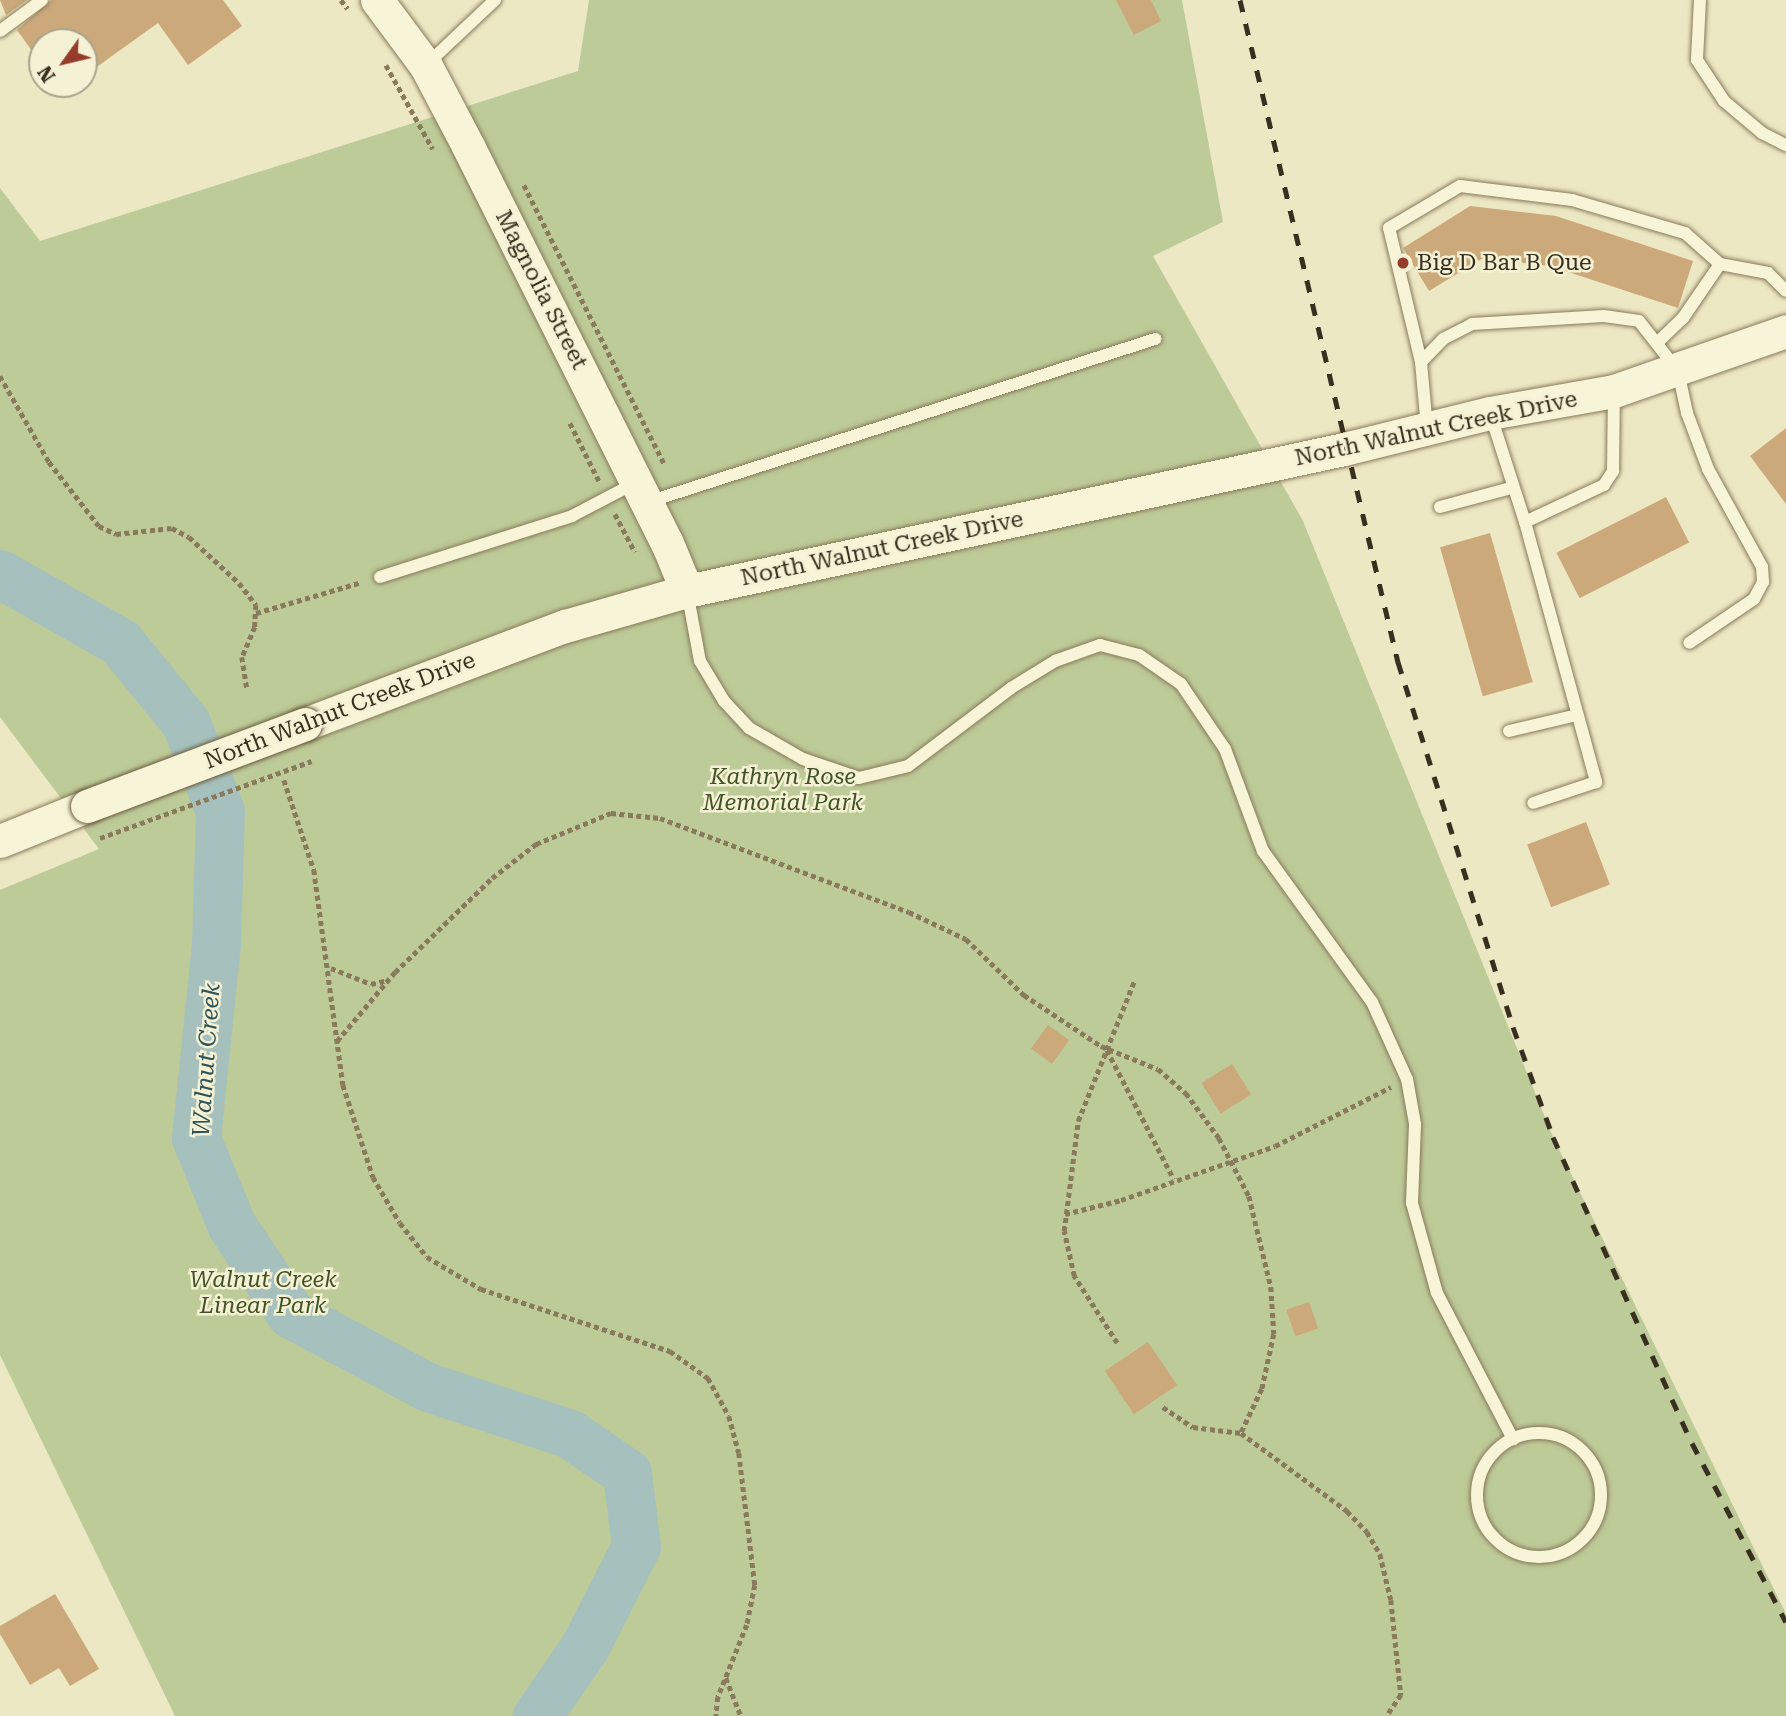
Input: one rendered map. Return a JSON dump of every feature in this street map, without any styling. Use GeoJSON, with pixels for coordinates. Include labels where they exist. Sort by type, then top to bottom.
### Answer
{"type":"FeatureCollection","features":[{"type":"Feature","properties":{"kind":"main road","name":"Magnolia Street"},"geometry":{"type":"LineString","coordinates":[[367,10],[426,66],[642,492],[687,591]]}},
{"type":"Feature","properties":{"kind":"main road","name":"North Walnut Creek Drive"},"geometry":{"type":"LineString","coordinates":[[0,841],[565,626],[687,591],[1427,430],[1490,413],[1614,391],[1783,338]]}},
{"type":"Feature","properties":{"kind":"lane"},"geometry":{"type":"LineString","coordinates":[[0,31],[42,0]]}},
{"type":"Feature","properties":{"kind":"lane"},"geometry":{"type":"LineString","coordinates":[[426,66],[495,0]]}},
{"type":"Feature","properties":{"kind":"lane"},"geometry":{"type":"LineString","coordinates":[[1700,0],[1698,60],[1724,101],[1762,133],[1786,145]]}},
{"type":"Feature","properties":{"kind":"lane"},"geometry":{"type":"LineString","coordinates":[[1427,430],[1421,362],[1389,228],[1460,186],[1572,200],[1685,233],[1720,264],[1768,273],[1786,291]]}},
{"type":"Feature","properties":{"kind":"lane"},"geometry":{"type":"LineString","coordinates":[[1658,342],[1683,318],[1720,264]]}},
{"type":"Feature","properties":{"kind":"lane"},"geometry":{"type":"LineString","coordinates":[[1421,362],[1443,339],[1472,324],[1604,316],[1639,321],[1678,371],[1687,413],[1708,469],[1762,566],[1763,582],[1754,599],[1689,643]]}},
{"type":"Feature","properties":{"kind":"lane"},"geometry":{"type":"LineString","coordinates":[[380,577],[572,516],[607,498],[642,492],[1155,340]]}},
{"type":"Feature","properties":{"kind":"lane"},"geometry":{"type":"LineString","coordinates":[[1525,522],[1604,485],[1613,471],[1614,391]]}},
{"type":"Feature","properties":{"kind":"lane"},"geometry":{"type":"LineString","coordinates":[[1490,413],[1511,488],[1525,522],[1596,782],[1533,803]]}},
{"type":"Feature","properties":{"kind":"lane"},"geometry":{"type":"LineString","coordinates":[[1440,507],[1511,488]]}},
{"type":"Feature","properties":{"kind":"lane"},"geometry":{"type":"LineString","coordinates":[[687,591],[699,661],[724,701],[748,728],[803,759],[859,778],[908,766],[1011,688],[1055,661],[1100,645],[1139,655],[1181,684],[1225,749],[1263,851],[1371,1002],[1407,1079],[1415,1124],[1412,1203],[1437,1293],[1513,1439]]}},
{"type":"Feature","properties":{"kind":"lane"},"geometry":{"type":"LineString","coordinates":[[1509,731],[1577,715]]}},
{"type":"Feature","properties":{"kind":"lane"},"geometry":{"type":"LineString","coordinates":[[1543,1433],[1562,1437],[1580,1448],[1594,1465],[1601,1486],[1597,1518],[1578,1544],[1559,1555],[1538,1558],[1517,1553],[1487,1529],[1479,1511],[1481,1473],[1491,1456],[1513,1439],[1543,1433]]}},
{"type":"Feature","properties":{"kind":"path"},"geometry":{"type":"LineString","coordinates":[[341,0],[367,10]]}},
{"type":"Feature","properties":{"kind":"path"},"geometry":{"type":"LineString","coordinates":[[384,63],[437,156]]}},
{"type":"Feature","properties":{"kind":"path"},"geometry":{"type":"LineString","coordinates":[[0,376],[49,462],[99,527],[116,534],[172,527],[189,537],[239,583],[256,605],[255,627],[242,657],[247,690]]}},
{"type":"Feature","properties":{"kind":"path"},"geometry":{"type":"LineString","coordinates":[[565,412],[636,554]]}},
{"type":"Feature","properties":{"kind":"path"},"geometry":{"type":"LineString","coordinates":[[256,613],[380,577]]}},
{"type":"Feature","properties":{"kind":"path"},"geometry":{"type":"LineString","coordinates":[[100,838],[311,761]]}},
{"type":"Feature","properties":{"kind":"path"},"geometry":{"type":"LineString","coordinates":[[284,780],[314,870],[330,968],[343,1085],[373,1177],[427,1257],[481,1289],[670,1351],[708,1378],[729,1416],[739,1452],[755,1585],[747,1625],[726,1677],[716,1716]]}},
{"type":"Feature","properties":{"kind":"path"},"geometry":{"type":"LineString","coordinates":[[337,1041],[388,980],[492,878],[536,844],[611,813],[660,818],[943,928],[966,939],[1024,995],[1106,1048],[1158,1069],[1186,1093],[1230,1160],[1249,1196],[1271,1287],[1274,1334],[1262,1389],[1241,1433]]}},
{"type":"Feature","properties":{"kind":"path"},"geometry":{"type":"LineString","coordinates":[[330,968],[370,984],[388,980]]}},
{"type":"Feature","properties":{"kind":"path"},"geometry":{"type":"LineString","coordinates":[[1117,1343],[1074,1276],[1064,1231],[1078,1121],[1134,982]]}},
{"type":"Feature","properties":{"kind":"path"},"geometry":{"type":"LineString","coordinates":[[1106,1048],[1174,1179]]}},
{"type":"Feature","properties":{"kind":"path"},"geometry":{"type":"LineString","coordinates":[[1065,1214],[1121,1200],[1174,1179],[1275,1146],[1407,1079]]}},
{"type":"Feature","properties":{"kind":"path"},"geometry":{"type":"LineString","coordinates":[[1163,1407],[1192,1427],[1241,1433],[1347,1511],[1367,1532],[1380,1554],[1391,1600],[1401,1695],[1387,1716]]}},
{"type":"Feature","properties":{"kind":"path"},"geometry":{"type":"LineString","coordinates":[[726,1677],[741,1716]]}},
{"type":"Feature","properties":{"kind":"green space","name":"Kathryn Rose Memorial Park"},"geometry":{"type":"Polygon","coordinates":[[[589,0],[1182,0],[1223,222],[1153,256],[1303,521],[1553,1137],[1786,1614],[1786,1716],[175,1716],[0,1355],[0,890],[99,849],[0,717],[0,188],[40,241],[578,71],[589,0]]]}},
{"type":"Feature","properties":{"kind":"building"},"geometry":{"type":"Polygon","coordinates":[[[0,0],[27,0],[6,15],[0,0]]]}},
{"type":"Feature","properties":{"kind":"building"},"geometry":{"type":"Polygon","coordinates":[[[51,0],[223,0],[242,26],[188,65],[158,23],[98,66],[98,28],[28,28],[28,45],[17,30],[51,0]]]}},
{"type":"Feature","properties":{"kind":"building"},"geometry":{"type":"Polygon","coordinates":[[[1116,0],[1151,0],[1161,21],[1134,35],[1116,0]]]}},
{"type":"Feature","properties":{"kind":"building"},"geometry":{"type":"Polygon","coordinates":[[[1470,206],[1556,216],[1693,261],[1678,308],[1550,266],[1483,258],[1429,291],[1403,248],[1470,206]]]}},
{"type":"Feature","properties":{"kind":"building"},"geometry":{"type":"Polygon","coordinates":[[[1786,428],[1786,504],[1750,456],[1786,428]]]}},
{"type":"Feature","properties":{"kind":"building"},"geometry":{"type":"Polygon","coordinates":[[[1666,497],[1689,542],[1580,598],[1556,553],[1666,497]]]}},
{"type":"Feature","properties":{"kind":"building"},"geometry":{"type":"Polygon","coordinates":[[[1490,533],[1533,682],[1483,696],[1440,547],[1490,533]]]}},
{"type":"Feature","properties":{"kind":"building"},"geometry":{"type":"Polygon","coordinates":[[[1586,822],[1610,885],[1551,907],[1527,845],[1586,822]]]}},
{"type":"Feature","properties":{"kind":"building"},"geometry":{"type":"Polygon","coordinates":[[[1048,1025],[1069,1040],[1052,1064],[1031,1048],[1048,1025]]]}},
{"type":"Feature","properties":{"kind":"building"},"geometry":{"type":"Polygon","coordinates":[[[1232,1064],[1251,1095],[1221,1114],[1201,1083],[1232,1064]]]}},
{"type":"Feature","properties":{"kind":"building"},"geometry":{"type":"Polygon","coordinates":[[[1309,1302],[1318,1328],[1295,1336],[1286,1310],[1309,1302]]]}},
{"type":"Feature","properties":{"kind":"building"},"geometry":{"type":"Polygon","coordinates":[[[1148,1342],[1177,1385],[1134,1414],[1105,1371],[1148,1342]]]}},
{"type":"Feature","properties":{"kind":"building"},"geometry":{"type":"Polygon","coordinates":[[[55,1594],[99,1669],[70,1686],[59,1668],[30,1685],[0,1634],[0,1626],[55,1594]]]}},
{"type":"Feature","properties":{"kind":"waterway","name":"Walnut Creek"},"geometry":{"type":"LineString","coordinates":[[0,574],[120,642],[186,723],[220,811],[216,944],[196,1138],[232,1226],[291,1314],[428,1387],[570,1434],[627,1473],[636,1546],[584,1648],[537,1716]]}},
{"type":"Feature","properties":{"kind":"railway"},"geometry":{"type":"LineString","coordinates":[[1240,0],[1398,662],[1513,1027],[1553,1137],[1692,1443],[1786,1622]]}},
{"type":"Feature","properties":{"kind":"place","name":"Big D Bar B Que"},"geometry":{"type":"Point","coordinates":[1403,263]}},
{"type":"Feature","properties":{"kind":"park label","name":"Walnut Creek Linear Park"},"geometry":{"type":"Point","coordinates":[263,1293]}}]}
